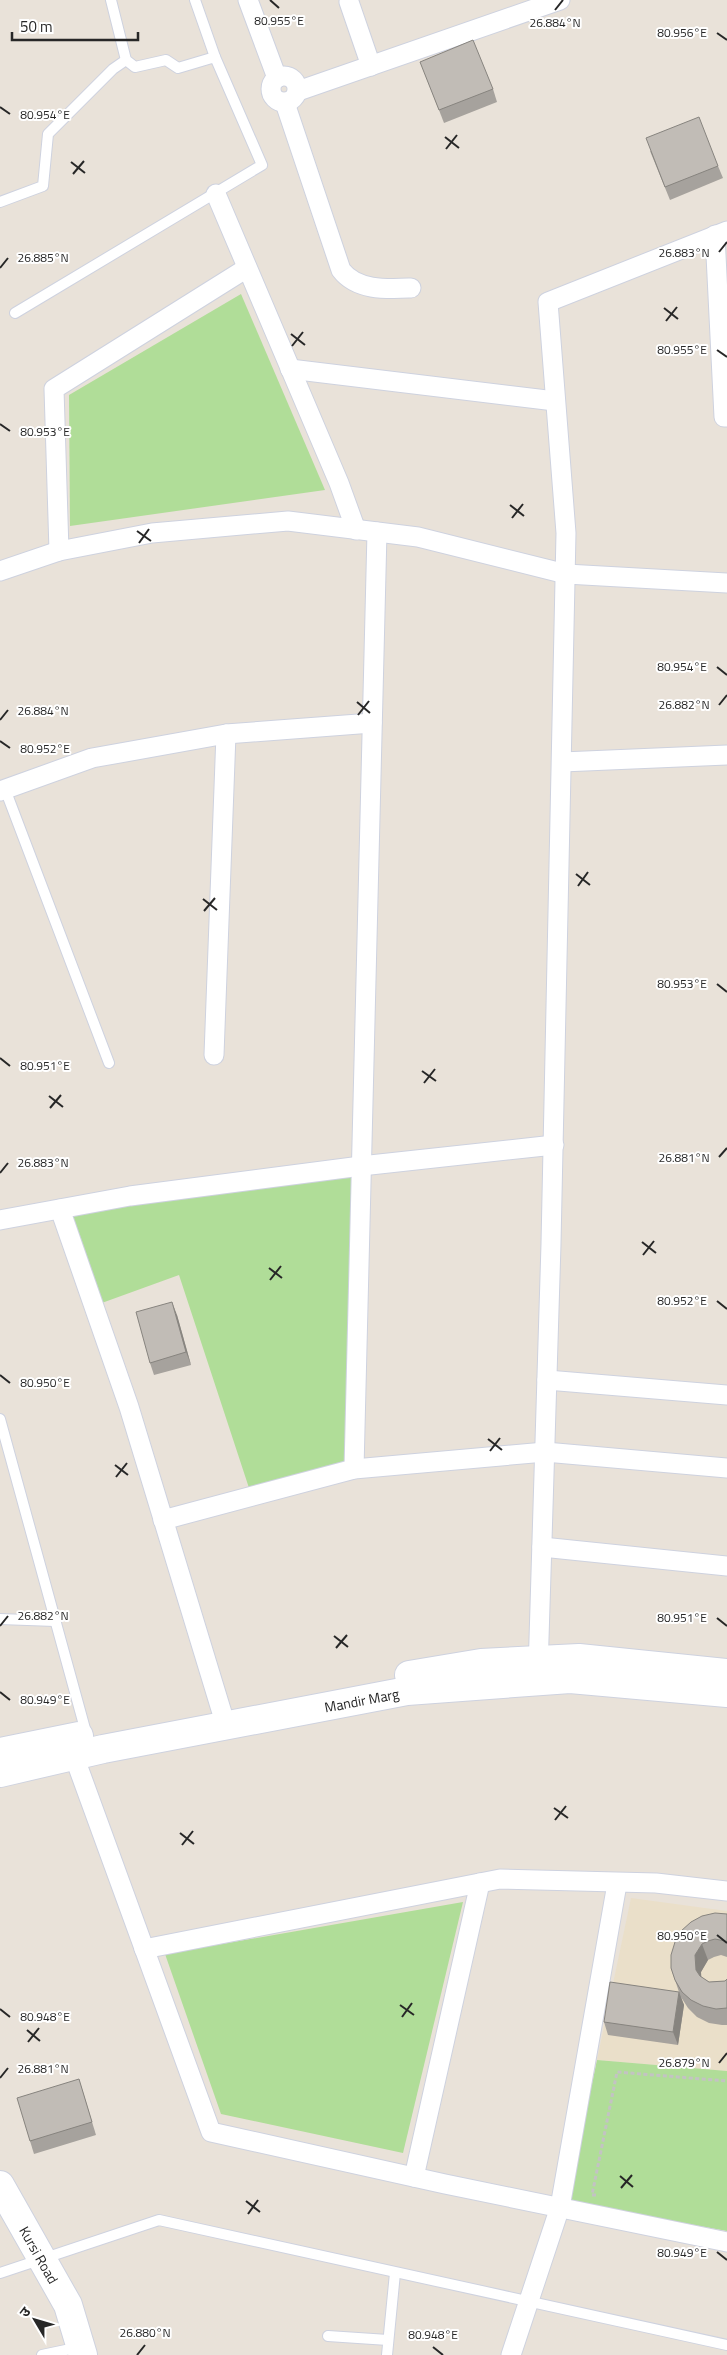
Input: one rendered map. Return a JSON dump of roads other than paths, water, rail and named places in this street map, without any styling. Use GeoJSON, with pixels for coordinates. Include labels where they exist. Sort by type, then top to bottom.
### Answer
{"type":"FeatureCollection","features":[{"type":"Feature","properties":{"kind":"main road"},"geometry":{"type":"LineString","coordinates":[[538,1671],[579,1658],[727,1673]]}},
{"type":"Feature","properties":{"kind":"main road"},"geometry":{"type":"LineString","coordinates":[[0,1752],[79,1746],[481,1663],[538,1671],[570,1680],[727,1693]]}},
{"type":"Feature","properties":{"kind":"main road"},"geometry":{"type":"LineString","coordinates":[[0,1773],[79,1746]]}},
{"type":"Feature","properties":{"kind":"main road","name":"Kursi Road"},"geometry":{"type":"LineString","coordinates":[[0,2185],[68,2305],[82,2351]]}},
{"type":"Feature","properties":{"kind":"street"},"geometry":{"type":"LineString","coordinates":[[248,0],[277,78],[272,84],[271,93],[276,100],[292,97],[526,6],[560,0]]}},
{"type":"Feature","properties":{"kind":"street"},"geometry":{"type":"LineString","coordinates":[[349,2],[371,66]]}},
{"type":"Feature","properties":{"kind":"street"},"geometry":{"type":"LineString","coordinates":[[292,97],[341,270],[345,276],[360,284],[385,288],[411,288]]}},
{"type":"Feature","properties":{"kind":"street"},"geometry":{"type":"LineString","coordinates":[[216,194],[339,483],[356,530]]}},
{"type":"Feature","properties":{"kind":"street"},"geometry":{"type":"LineString","coordinates":[[538,1671],[554,1145],[566,574],[566,534],[548,302],[721,233],[724,418],[727,417]]}},
{"type":"Feature","properties":{"kind":"street"},"geometry":{"type":"LineString","coordinates":[[59,551],[54,389],[247,268]]}},
{"type":"Feature","properties":{"kind":"street"},"geometry":{"type":"LineString","coordinates":[[290,369],[555,401]]}},
{"type":"Feature","properties":{"kind":"street"},"geometry":{"type":"LineString","coordinates":[[0,571],[59,551],[152,533],[288,521],[418,537],[566,574],[727,583]]}},
{"type":"Feature","properties":{"kind":"street"},"geometry":{"type":"LineString","coordinates":[[354,1469],[377,532]]}},
{"type":"Feature","properties":{"kind":"street"},"geometry":{"type":"LineString","coordinates":[[2,790],[92,758],[226,734],[372,723]]}},
{"type":"Feature","properties":{"kind":"street"},"geometry":{"type":"LineString","coordinates":[[214,1055],[226,734]]}},
{"type":"Feature","properties":{"kind":"street"},"geometry":{"type":"LineString","coordinates":[[562,762],[727,755]]}},
{"type":"Feature","properties":{"kind":"street"},"geometry":{"type":"LineString","coordinates":[[0,1220],[130,1196],[361,1166],[554,1145]]}},
{"type":"Feature","properties":{"kind":"street"},"geometry":{"type":"LineString","coordinates":[[60,1209],[129,1407],[223,1717]]}},
{"type":"Feature","properties":{"kind":"street"},"geometry":{"type":"LineString","coordinates":[[547,1380],[727,1395]]}},
{"type":"Feature","properties":{"kind":"street"},"geometry":{"type":"LineString","coordinates":[[163,1520],[354,1469],[545,1452],[727,1468]]}},
{"type":"Feature","properties":{"kind":"street"},"geometry":{"type":"LineString","coordinates":[[542,1547],[727,1566]]}},
{"type":"Feature","properties":{"kind":"street"},"geometry":{"type":"LineString","coordinates":[[79,1746],[144,1949],[211,2132],[414,2177],[727,2242]]}},
{"type":"Feature","properties":{"kind":"street"},"geometry":{"type":"LineString","coordinates":[[144,1949],[500,1879],[617,1884],[656,1883],[727,1891]]}},
{"type":"Feature","properties":{"kind":"street"},"geometry":{"type":"LineString","coordinates":[[414,2177],[480,1883]]}},
{"type":"Feature","properties":{"kind":"street"},"geometry":{"type":"LineString","coordinates":[[511,2355],[560,2208],[617,1884]]}},
{"type":"Feature","properties":{"kind":"lane"},"geometry":{"type":"LineString","coordinates":[[111,0],[126,60],[135,67],[166,60],[178,68],[215,57]]}},
{"type":"Feature","properties":{"kind":"lane"},"geometry":{"type":"LineString","coordinates":[[15,313],[262,165],[215,57],[195,0]]}},
{"type":"Feature","properties":{"kind":"lane"},"geometry":{"type":"LineString","coordinates":[[0,202],[42,186],[48,134],[113,69],[126,60]]}},
{"type":"Feature","properties":{"kind":"lane"},"geometry":{"type":"LineString","coordinates":[[2,790],[109,1063]]}},
{"type":"Feature","properties":{"kind":"lane"},"geometry":{"type":"LineString","coordinates":[[1,1425],[55,1621],[79,1746]]}},
{"type":"Feature","properties":{"kind":"lane"},"geometry":{"type":"LineString","coordinates":[[0,1619],[55,1621]]}},
{"type":"Feature","properties":{"kind":"lane"},"geometry":{"type":"LineString","coordinates":[[0,2273],[44,2260],[159,2220],[727,2345]]}},
{"type":"Feature","properties":{"kind":"lane"},"geometry":{"type":"LineString","coordinates":[[387,2355],[395,2273]]}},
{"type":"Feature","properties":{"kind":"lane"},"geometry":{"type":"LineString","coordinates":[[328,2336],[388,2340]]}},
{"type":"Feature","properties":{"kind":"lane"},"geometry":{"type":"LineString","coordinates":[[42,2355],[82,2351]]}}]}
